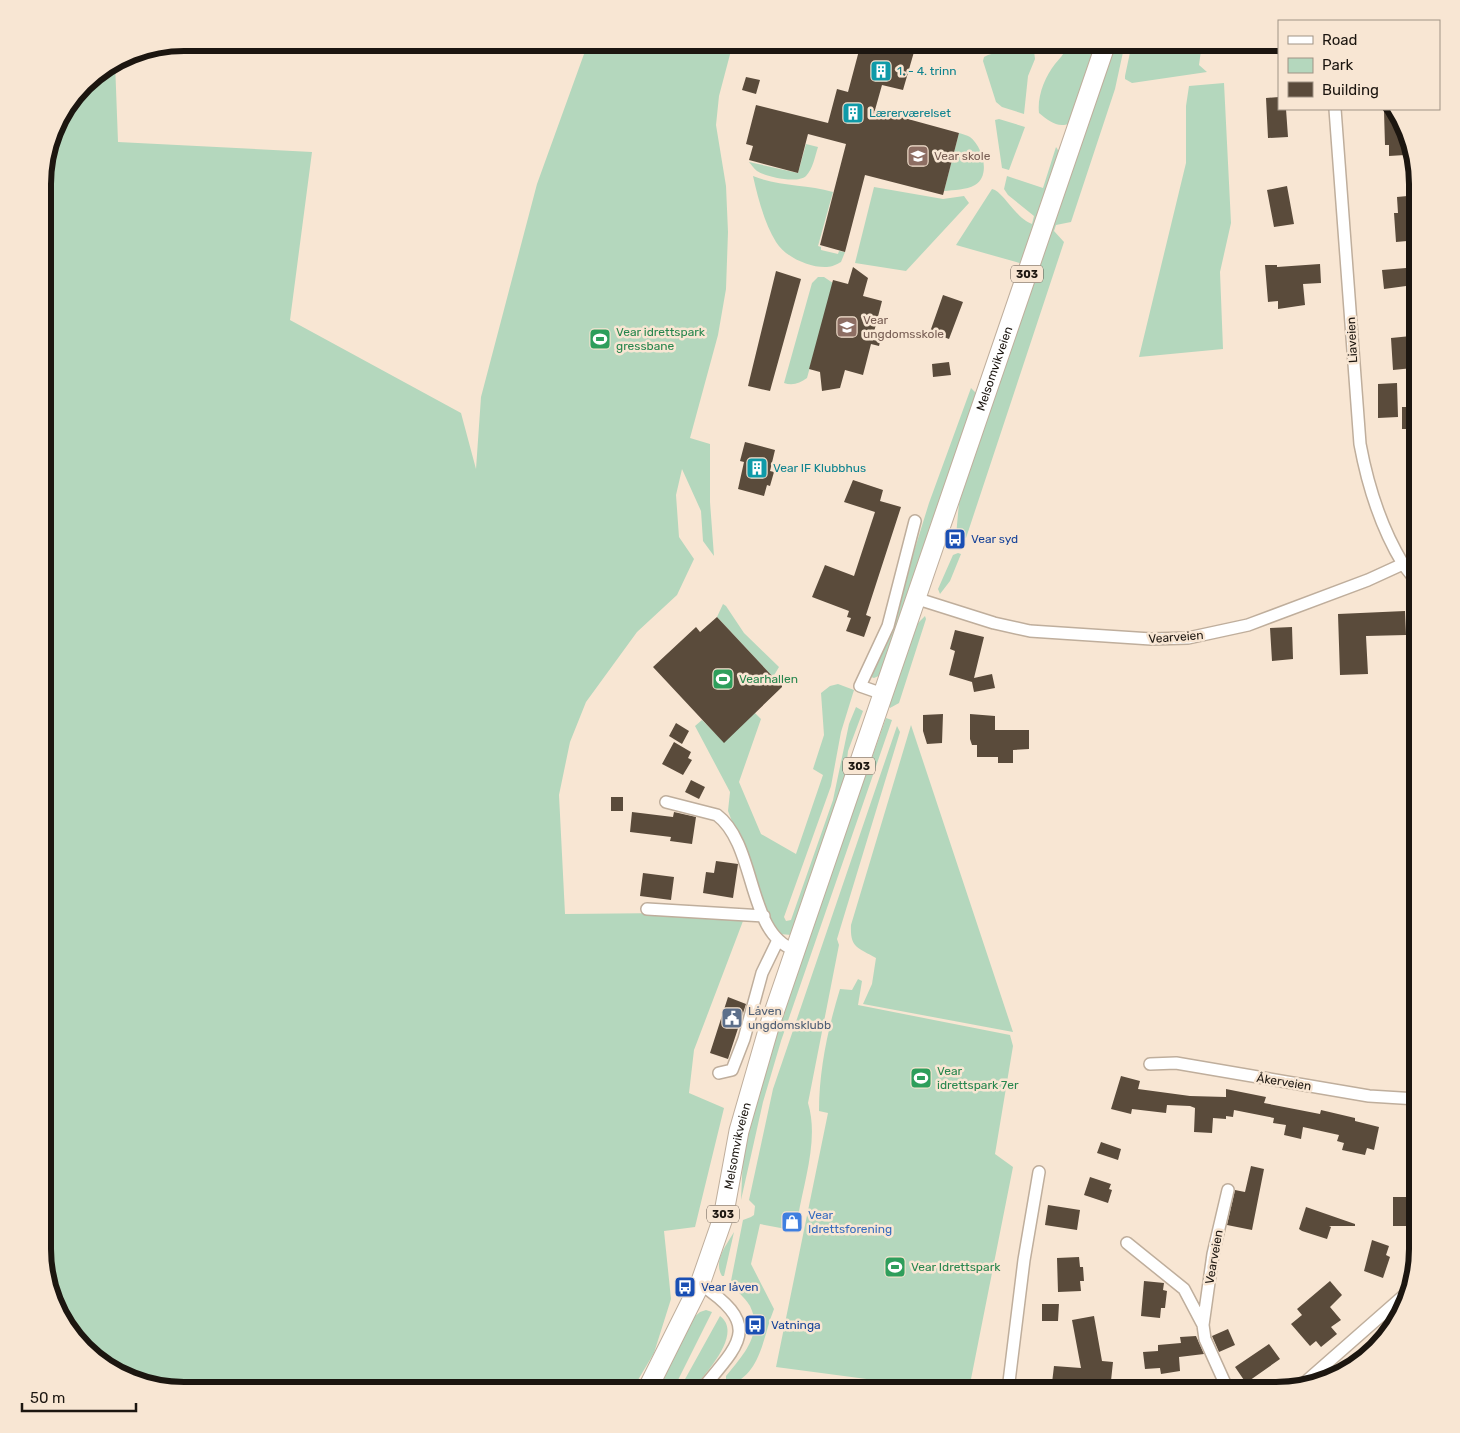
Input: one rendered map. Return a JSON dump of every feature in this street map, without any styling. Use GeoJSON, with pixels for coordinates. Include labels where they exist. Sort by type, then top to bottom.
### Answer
{"type":"FeatureCollection","features":[{"type":"Feature","properties":{"kind":"main road","name":"Melsomvikveien"},"geometry":{"type":"LineString","coordinates":[[651,1382],[700,1284],[722,1218],[750,1088],[795,950],[883,694],[918,599],[1103,52]]}},
{"type":"Feature","properties":{"kind":"street","name":"Liaveien"},"geometry":{"type":"LineString","coordinates":[[1335,110],[1360,444],[1378,514],[1403,564]]}},
{"type":"Feature","properties":{"kind":"street"},"geometry":{"type":"LineString","coordinates":[[883,694],[860,686],[888,626],[915,521]]}},
{"type":"Feature","properties":{"kind":"street","name":"Vearveien"},"geometry":{"type":"LineString","coordinates":[[918,599],[994,623],[1030,632],[1151,639],[1188,638],[1248,625],[1403,564]]}},
{"type":"Feature","properties":{"kind":"street"},"geometry":{"type":"LineString","coordinates":[[1403,564],[1409,571]]}},
{"type":"Feature","properties":{"kind":"street"},"geometry":{"type":"LineString","coordinates":[[666,802],[716,815],[723,820],[740,848],[764,916],[778,940],[795,950]]}},
{"type":"Feature","properties":{"kind":"street"},"geometry":{"type":"LineString","coordinates":[[647,909],[764,916]]}},
{"type":"Feature","properties":{"kind":"street"},"geometry":{"type":"LineString","coordinates":[[719,1073],[732,1070],[744,1038],[762,973],[778,940]]}},
{"type":"Feature","properties":{"kind":"street","name":"Åkerveien"},"geometry":{"type":"LineString","coordinates":[[1150,1064],[1176,1063],[1369,1096],[1409,1098]]}},
{"type":"Feature","properties":{"kind":"street"},"geometry":{"type":"LineString","coordinates":[[1009,1382],[1024,1260],[1039,1172]]}},
{"type":"Feature","properties":{"kind":"street","name":"Vearveien"},"geometry":{"type":"LineString","coordinates":[[1224,1382],[1205,1339],[1204,1324],[1213,1254],[1228,1190]]}},
{"type":"Feature","properties":{"kind":"street","name":"Vearveien"},"geometry":{"type":"LineString","coordinates":[[1127,1244],[1180,1286],[1194,1304],[1204,1324]]}},
{"type":"Feature","properties":{"kind":"street"},"geometry":{"type":"LineString","coordinates":[[700,1284],[728,1305],[737,1319],[740,1336],[734,1350],[708,1382]]}},
{"type":"Feature","properties":{"kind":"street"},"geometry":{"type":"LineString","coordinates":[[1312,1377],[1398,1301]]}},
{"type":"Feature","properties":{"kind":"green space"},"geometry":{"type":"Polygon","coordinates":[[[585,52],[731,52],[719,96],[716,125],[726,186],[728,232],[726,289],[718,335],[690,438],[710,444],[710,502],[714,556],[703,541],[701,511],[682,469],[676,495],[679,537],[694,559],[677,595],[637,632],[586,702],[570,742],[559,795],[565,914],[667,913],[743,921],[694,1050],[689,1093],[724,1108],[695,1227],[664,1231],[671,1299],[654,1353],[637,1382],[184,1382],[167,1381],[142,1375],[110,1359],[84,1336],[61,1300],[52,1266],[52,167],[61,133],[74,110],[90,90],[115,71],[118,142],[312,152],[290,320],[461,413],[476,469],[481,397],[537,184],[585,52]]]}},
{"type":"Feature","properties":{"kind":"green space"},"geometry":{"type":"Polygon","coordinates":[[[998,52],[1034,52],[1035,59],[1028,76],[1024,114],[1002,107],[996,102],[983,61],[984,57],[998,52]]]}},
{"type":"Feature","properties":{"kind":"green space"},"geometry":{"type":"Polygon","coordinates":[[[1065,52],[1095,52],[1071,123],[1066,125],[1058,125],[1039,113],[1041,93],[1051,69],[1065,52]]]}},
{"type":"Feature","properties":{"kind":"green space"},"geometry":{"type":"Polygon","coordinates":[[[1112,52],[1123,52],[1115,89],[1071,222],[1056,225],[1054,231],[1064,242],[966,538],[956,536],[959,503],[1112,52]]]}},
{"type":"Feature","properties":{"kind":"green space"},"geometry":{"type":"Polygon","coordinates":[[[1130,52],[1201,52],[1199,65],[1207,72],[1132,83],[1125,79],[1130,52]]]}},
{"type":"Feature","properties":{"kind":"green space"},"geometry":{"type":"Polygon","coordinates":[[[1224,83],[1231,223],[1220,272],[1223,349],[1139,357],[1186,163],[1186,106],[1189,86],[1224,83]]]}},
{"type":"Feature","properties":{"kind":"green space"},"geometry":{"type":"Polygon","coordinates":[[[999,119],[1025,127],[1009,170],[1002,168],[995,120],[999,119]]]}},
{"type":"Feature","properties":{"kind":"green space"},"geometry":{"type":"Polygon","coordinates":[[[959,133],[970,137],[979,147],[984,168],[983,175],[980,181],[971,187],[944,191],[959,133]]]}},
{"type":"Feature","properties":{"kind":"green space"},"geometry":{"type":"Polygon","coordinates":[[[806,144],[818,147],[810,170],[802,178],[789,180],[767,175],[757,171],[749,162],[798,173],[806,144]]]}},
{"type":"Feature","properties":{"kind":"green space"},"geometry":{"type":"Polygon","coordinates":[[[1056,147],[1060,153],[1023,264],[956,245],[992,189],[1001,195],[1021,217],[1032,224],[1034,216],[1008,195],[1004,189],[1007,176],[1043,188],[1056,147]]]}},
{"type":"Feature","properties":{"kind":"green space"},"geometry":{"type":"Polygon","coordinates":[[[753,176],[773,182],[833,192],[818,246],[821,247],[821,250],[838,254],[839,251],[845,252],[841,262],[829,267],[813,266],[785,252],[776,242],[765,218],[753,176]]]}},
{"type":"Feature","properties":{"kind":"green space"},"geometry":{"type":"Polygon","coordinates":[[[874,187],[943,199],[964,196],[969,203],[906,271],[855,263],[874,187]]]}},
{"type":"Feature","properties":{"kind":"green space"},"geometry":{"type":"Polygon","coordinates":[[[818,277],[824,277],[833,283],[807,378],[796,384],[784,383],[812,283],[818,277]]]}},
{"type":"Feature","properties":{"kind":"green space"},"geometry":{"type":"Polygon","coordinates":[[[971,388],[977,394],[881,675],[874,678],[871,677],[895,613],[929,503],[971,388]]]}},
{"type":"Feature","properties":{"kind":"green space"},"geometry":{"type":"Polygon","coordinates":[[[961,554],[950,581],[940,594],[938,589],[953,555],[961,554]]]}},
{"type":"Feature","properties":{"kind":"green space"},"geometry":{"type":"Polygon","coordinates":[[[723,604],[744,633],[779,667],[773,677],[717,617],[723,604]]]}},
{"type":"Feature","properties":{"kind":"green space"},"geometry":{"type":"Polygon","coordinates":[[[925,616],[926,619],[899,703],[890,708],[888,704],[918,623],[925,616]]]}},
{"type":"Feature","properties":{"kind":"green space"},"geometry":{"type":"Polygon","coordinates":[[[838,684],[854,690],[841,732],[831,786],[784,917],[786,921],[791,920],[833,800],[849,724],[856,707],[863,711],[848,751],[845,777],[792,935],[779,934],[774,930],[728,811],[730,792],[695,726],[702,720],[724,742],[755,713],[761,719],[739,782],[761,834],[796,854],[823,775],[813,769],[824,735],[821,693],[830,686],[838,684]]]}},
{"type":"Feature","properties":{"kind":"green space"},"geometry":{"type":"Polygon","coordinates":[[[886,718],[892,720],[781,1041],[763,1102],[741,1200],[743,1156],[759,1088],[791,986],[886,718]]]}},
{"type":"Feature","properties":{"kind":"green space"},"geometry":{"type":"Polygon","coordinates":[[[911,725],[1013,1032],[863,1004],[872,984],[876,958],[859,949],[853,943],[851,925],[911,725]]]}},
{"type":"Feature","properties":{"kind":"green space"},"geometry":{"type":"Polygon","coordinates":[[[897,726],[900,732],[837,939],[839,945],[808,1103],[812,1131],[811,1145],[798,1217],[789,1215],[786,1229],[760,1224],[751,1264],[774,1309],[756,1362],[742,1378],[735,1382],[728,1382],[726,1381],[726,1376],[744,1352],[753,1335],[754,1316],[750,1306],[731,1281],[743,1220],[754,1215],[755,1206],[749,1200],[773,1089],[897,726]]]}},
{"type":"Feature","properties":{"kind":"green space","name":"Vear Idrettspark"},"geometry":{"type":"Polygon","coordinates":[[[858,979],[862,981],[858,1005],[1010,1035],[1013,1046],[995,1154],[1013,1167],[971,1379],[962,1382],[889,1382],[776,1367],[828,1113],[819,1111],[819,1096],[828,1034],[840,989],[852,990],[858,979]]]}},
{"type":"Feature","properties":{"kind":"green space"},"geometry":{"type":"Polygon","coordinates":[[[734,1232],[724,1276],[722,1276],[719,1265],[720,1259],[724,1248],[734,1232]]]}},
{"type":"Feature","properties":{"kind":"green space"},"geometry":{"type":"Polygon","coordinates":[[[706,1310],[712,1312],[677,1382],[659,1382],[693,1318],[706,1310]]]}},
{"type":"Feature","properties":{"kind":"green space"},"geometry":{"type":"Polygon","coordinates":[[[720,1316],[726,1324],[727,1333],[720,1354],[698,1382],[683,1382],[720,1316]]]}},
{"type":"Feature","properties":{"kind":"building"},"geometry":{"type":"Polygon","coordinates":[[[859,52],[914,52],[903,90],[882,85],[875,110],[959,133],[943,195],[865,175],[845,252],[820,245],[846,144],[808,134],[798,173],[749,160],[753,146],[746,144],[756,105],[828,123],[837,89],[848,92],[859,52]]]}},
{"type":"Feature","properties":{"kind":"building"},"geometry":{"type":"Polygon","coordinates":[[[746,77],[760,80],[756,94],[742,90],[746,77]]]}},
{"type":"Feature","properties":{"kind":"building"},"geometry":{"type":"Polygon","coordinates":[[[1278,97],[1278,110],[1286,110],[1288,137],[1268,138],[1266,98],[1278,97]]]}},
{"type":"Feature","properties":{"kind":"building"},"geometry":{"type":"Polygon","coordinates":[[[1384,111],[1387,111],[1395,125],[1405,155],[1389,156],[1389,145],[1385,145],[1384,111]]]}},
{"type":"Feature","properties":{"kind":"building"},"geometry":{"type":"Polygon","coordinates":[[[1287,186],[1294,224],[1274,227],[1267,190],[1287,186]]]}},
{"type":"Feature","properties":{"kind":"building"},"geometry":{"type":"Polygon","coordinates":[[[1409,196],[1409,241],[1396,242],[1394,213],[1398,213],[1397,197],[1409,196]]]}},
{"type":"Feature","properties":{"kind":"building"},"geometry":{"type":"Polygon","coordinates":[[[1320,264],[1321,283],[1303,284],[1305,305],[1278,309],[1278,301],[1268,302],[1265,265],[1277,265],[1277,267],[1320,264]]]}},
{"type":"Feature","properties":{"kind":"building"},"geometry":{"type":"Polygon","coordinates":[[[853,267],[868,278],[863,296],[882,301],[874,332],[882,334],[879,346],[871,344],[863,375],[845,370],[840,388],[822,391],[820,372],[809,369],[833,280],[848,284],[853,267]]]}},
{"type":"Feature","properties":{"kind":"building"},"geometry":{"type":"Polygon","coordinates":[[[1406,268],[1406,271],[1409,271],[1409,315],[1406,286],[1384,289],[1382,270],[1406,268]]]}},
{"type":"Feature","properties":{"kind":"building"},"geometry":{"type":"Polygon","coordinates":[[[776,271],[801,279],[770,391],[748,386],[776,271]]]}},
{"type":"Feature","properties":{"kind":"building"},"geometry":{"type":"Polygon","coordinates":[[[943,295],[963,302],[949,339],[930,332],[943,295]]]}},
{"type":"Feature","properties":{"kind":"building"},"geometry":{"type":"Polygon","coordinates":[[[1409,336],[1409,368],[1393,370],[1391,338],[1409,336]]]}},
{"type":"Feature","properties":{"kind":"building"},"geometry":{"type":"Polygon","coordinates":[[[949,362],[951,375],[933,377],[932,364],[949,362]]]}},
{"type":"Feature","properties":{"kind":"building"},"geometry":{"type":"Polygon","coordinates":[[[1397,383],[1398,417],[1378,418],[1378,384],[1397,383]]]}},
{"type":"Feature","properties":{"kind":"building"},"geometry":{"type":"Polygon","coordinates":[[[1402,407],[1409,407],[1409,429],[1402,429],[1402,407]]]}},
{"type":"Feature","properties":{"kind":"building","name":"Vear IF Klubbhus"},"geometry":{"type":"Polygon","coordinates":[[[745,442],[775,450],[770,471],[774,472],[770,486],[767,485],[764,496],[738,489],[744,462],[740,461],[745,442]]]}},
{"type":"Feature","properties":{"kind":"building"},"geometry":{"type":"Polygon","coordinates":[[[853,480],[883,490],[880,501],[901,507],[866,615],[871,617],[864,637],[846,631],[851,618],[847,617],[849,611],[812,597],[825,565],[854,576],[875,512],[844,502],[853,480]]]}},
{"type":"Feature","properties":{"kind":"building"},"geometry":{"type":"Polygon","coordinates":[[[1405,611],[1406,635],[1366,636],[1368,674],[1340,675],[1338,614],[1405,611]]]}},
{"type":"Feature","properties":{"kind":"building","name":"Vearhallen"},"geometry":{"type":"Polygon","coordinates":[[[717,617],[773,677],[782,677],[782,687],[724,743],[653,667],[696,627],[700,632],[717,617]]]}},
{"type":"Feature","properties":{"kind":"building"},"geometry":{"type":"Polygon","coordinates":[[[1292,627],[1293,659],[1272,661],[1270,628],[1292,627]]]}},
{"type":"Feature","properties":{"kind":"building"},"geometry":{"type":"Polygon","coordinates":[[[955,630],[984,637],[974,678],[992,674],[995,688],[974,692],[972,682],[949,675],[955,651],[950,649],[955,630]]]}},
{"type":"Feature","properties":{"kind":"building"},"geometry":{"type":"Polygon","coordinates":[[[943,714],[942,743],[927,744],[923,731],[923,715],[943,714]]]}},
{"type":"Feature","properties":{"kind":"building"},"geometry":{"type":"Polygon","coordinates":[[[970,714],[995,716],[995,730],[1029,730],[1029,749],[1013,750],[1013,763],[998,763],[998,757],[977,757],[977,745],[972,745],[970,739],[970,714]]]}},
{"type":"Feature","properties":{"kind":"building"},"geometry":{"type":"Polygon","coordinates":[[[676,723],[689,731],[682,744],[669,736],[676,723]]]}},
{"type":"Feature","properties":{"kind":"building"},"geometry":{"type":"Polygon","coordinates":[[[674,742],[691,752],[688,758],[692,760],[683,775],[662,764],[674,742]]]}},
{"type":"Feature","properties":{"kind":"building"},"geometry":{"type":"Polygon","coordinates":[[[691,780],[705,787],[699,799],[685,792],[691,780]]]}},
{"type":"Feature","properties":{"kind":"building"},"geometry":{"type":"Polygon","coordinates":[[[611,797],[623,797],[623,811],[611,811],[611,797]]]}},
{"type":"Feature","properties":{"kind":"building"},"geometry":{"type":"Polygon","coordinates":[[[632,812],[673,817],[674,812],[696,817],[692,844],[670,841],[671,837],[630,832],[632,812]]]}},
{"type":"Feature","properties":{"kind":"building"},"geometry":{"type":"Polygon","coordinates":[[[716,861],[738,864],[733,898],[703,893],[706,872],[714,873],[716,861]]]}},
{"type":"Feature","properties":{"kind":"building"},"geometry":{"type":"Polygon","coordinates":[[[643,873],[674,877],[671,900],[640,896],[643,873]]]}},
{"type":"Feature","properties":{"kind":"building","name":"Låven ungdomsklubb"},"geometry":{"type":"Polygon","coordinates":[[[728,997],[746,1004],[728,1059],[710,1053],[728,997]]]}},
{"type":"Feature","properties":{"kind":"building"},"geometry":{"type":"Polygon","coordinates":[[[1121,1076],[1140,1081],[1138,1089],[1190,1096],[1226,1097],[1226,1089],[1266,1097],[1264,1103],[1320,1114],[1321,1110],[1355,1118],[1355,1121],[1379,1127],[1374,1150],[1367,1148],[1365,1155],[1342,1150],[1344,1143],[1337,1141],[1339,1135],[1303,1127],[1301,1139],[1284,1135],[1286,1125],[1273,1123],[1274,1118],[1234,1110],[1233,1117],[1226,1116],[1226,1119],[1213,1118],[1212,1133],[1194,1132],[1195,1108],[1190,1106],[1167,1105],[1166,1113],[1132,1109],[1131,1114],[1111,1109],[1121,1076]]]}},
{"type":"Feature","properties":{"kind":"building"},"geometry":{"type":"Polygon","coordinates":[[[1101,1142],[1121,1149],[1118,1160],[1097,1153],[1101,1142]]]}},
{"type":"Feature","properties":{"kind":"building"},"geometry":{"type":"Polygon","coordinates":[[[1251,1166],[1264,1169],[1252,1230],[1227,1225],[1235,1190],[1245,1192],[1251,1166]]]}},
{"type":"Feature","properties":{"kind":"building"},"geometry":{"type":"Polygon","coordinates":[[[1090,1177],[1111,1184],[1109,1189],[1112,1190],[1108,1203],[1084,1195],[1090,1177]]]}},
{"type":"Feature","properties":{"kind":"building"},"geometry":{"type":"Polygon","coordinates":[[[1393,1197],[1409,1197],[1407,1226],[1393,1226],[1393,1197]]]}},
{"type":"Feature","properties":{"kind":"building"},"geometry":{"type":"Polygon","coordinates":[[[1048,1205],[1080,1210],[1077,1230],[1045,1225],[1048,1205]]]}},
{"type":"Feature","properties":{"kind":"building"},"geometry":{"type":"Polygon","coordinates":[[[1306,1207],[1355,1224],[1355,1226],[1329,1226],[1331,1227],[1327,1239],[1302,1231],[1299,1229],[1306,1207]]]}},
{"type":"Feature","properties":{"kind":"building"},"geometry":{"type":"Polygon","coordinates":[[[1372,1240],[1389,1246],[1386,1255],[1390,1257],[1383,1278],[1364,1271],[1372,1240]]]}},
{"type":"Feature","properties":{"kind":"building"},"geometry":{"type":"Polygon","coordinates":[[[1079,1257],[1080,1267],[1083,1267],[1084,1281],[1080,1281],[1081,1291],[1058,1292],[1057,1258],[1079,1257]]]}},
{"type":"Feature","properties":{"kind":"building"},"geometry":{"type":"Polygon","coordinates":[[[1144,1281],[1164,1283],[1163,1290],[1167,1291],[1165,1308],[1161,1308],[1160,1318],[1141,1316],[1144,1281]]]}},
{"type":"Feature","properties":{"kind":"building"},"geometry":{"type":"Polygon","coordinates":[[[1330,1281],[1342,1295],[1330,1307],[1341,1320],[1331,1327],[1337,1334],[1321,1347],[1316,1341],[1310,1346],[1291,1324],[1302,1315],[1297,1309],[1330,1281]]]}},
{"type":"Feature","properties":{"kind":"building"},"geometry":{"type":"Polygon","coordinates":[[[1042,1304],[1059,1304],[1058,1321],[1042,1321],[1042,1304]]]}},
{"type":"Feature","properties":{"kind":"building"},"geometry":{"type":"Polygon","coordinates":[[[1094,1316],[1102,1361],[1113,1362],[1111,1382],[1052,1382],[1054,1366],[1081,1368],[1072,1320],[1094,1316]]]}},
{"type":"Feature","properties":{"kind":"building"},"geometry":{"type":"Polygon","coordinates":[[[1228,1329],[1235,1345],[1219,1352],[1212,1336],[1228,1329]]]}},
{"type":"Feature","properties":{"kind":"building"},"geometry":{"type":"Polygon","coordinates":[[[1196,1336],[1204,1354],[1179,1357],[1180,1371],[1161,1374],[1160,1368],[1145,1369],[1143,1352],[1158,1351],[1158,1345],[1181,1343],[1180,1337],[1196,1336]]]}},
{"type":"Feature","properties":{"kind":"building"},"geometry":{"type":"Polygon","coordinates":[[[1269,1344],[1280,1359],[1247,1382],[1245,1382],[1235,1367],[1269,1344]]]}},
{"type":"Feature","properties":{"kind":"place","name":"1. - 4. trinn"},"geometry":{"type":"Point","coordinates":[881,71]}},
{"type":"Feature","properties":{"kind":"place","name":"Lærerværelset"},"geometry":{"type":"Point","coordinates":[853,113]}},
{"type":"Feature","properties":{"kind":"place","name":"Vear skole"},"geometry":{"type":"Point","coordinates":[918,156]}},
{"type":"Feature","properties":{"kind":"place","name":"Vear ungdomsskole"},"geometry":{"type":"Point","coordinates":[847,327]}},
{"type":"Feature","properties":{"kind":"place","name":"Vear idrettspark gressbane"},"geometry":{"type":"Point","coordinates":[600,339]}},
{"type":"Feature","properties":{"kind":"place","name":"Vear IF Klubbhus"},"geometry":{"type":"Point","coordinates":[757,468]}},
{"type":"Feature","properties":{"kind":"place","name":"Vear syd"},"geometry":{"type":"Point","coordinates":[955,539]}},
{"type":"Feature","properties":{"kind":"place","name":"Vearhallen"},"geometry":{"type":"Point","coordinates":[723,679]}},
{"type":"Feature","properties":{"kind":"place","name":"Låven ungdomsklubb"},"geometry":{"type":"Point","coordinates":[732,1018]}},
{"type":"Feature","properties":{"kind":"place","name":"Vear idrettspark 7er"},"geometry":{"type":"Point","coordinates":[921,1078]}},
{"type":"Feature","properties":{"kind":"place","name":"Vear Idrettsforening"},"geometry":{"type":"Point","coordinates":[792,1222]}},
{"type":"Feature","properties":{"kind":"place","name":"Vear Idrettspark"},"geometry":{"type":"Point","coordinates":[895,1267]}},
{"type":"Feature","properties":{"kind":"place","name":"Vear låven"},"geometry":{"type":"Point","coordinates":[685,1287]}},
{"type":"Feature","properties":{"kind":"place","name":"Vatninga"},"geometry":{"type":"Point","coordinates":[755,1325]}}]}
